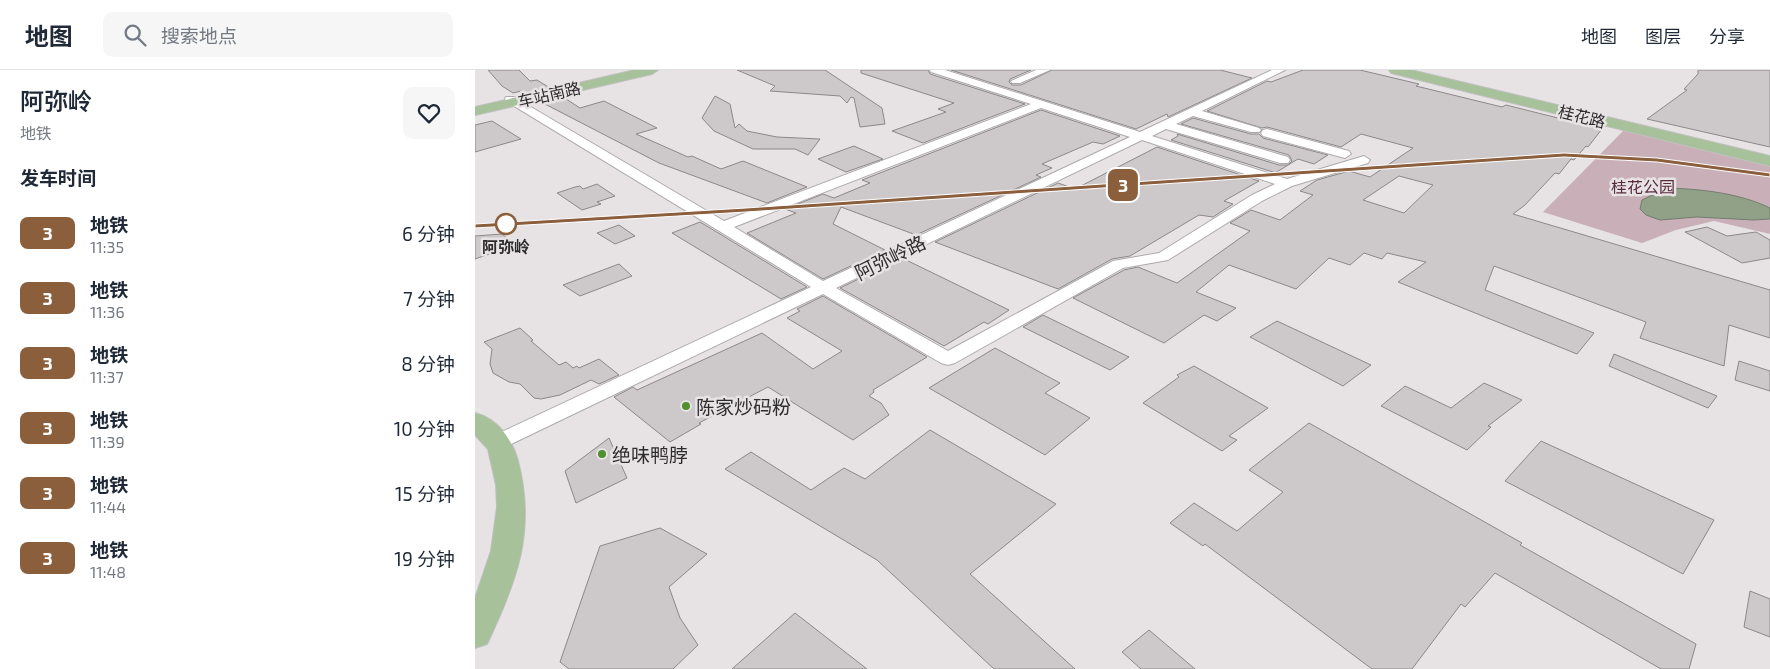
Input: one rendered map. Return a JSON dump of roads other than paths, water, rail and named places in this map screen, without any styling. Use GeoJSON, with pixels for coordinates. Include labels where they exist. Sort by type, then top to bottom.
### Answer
{"type":"FeatureCollection","features":[{"type":"Feature","properties":{"kind":"main road","name":"车站南路"},"geometry":{"type":"LineString","coordinates":[[475,111],[512,100],[637,70]]}},
{"type":"Feature","properties":{"kind":"main road","name":"车站南路"},"geometry":{"type":"LineString","coordinates":[[475,107],[652,70]]}},
{"type":"Feature","properties":{"kind":"main road","name":"桂花路"},"geometry":{"type":"LineString","coordinates":[[1395,70],[1770,161]]}},
{"type":"Feature","properties":{"kind":"main road","name":"桂花路"},"geometry":{"type":"LineString","coordinates":[[1414,70],[1770,156]]}},
{"type":"Feature","properties":{"kind":"main road"},"geometry":{"type":"LineString","coordinates":[[475,421],[498,442],[511,479],[513,507],[511,528],[495,590],[475,634]]}},
{"type":"Feature","properties":{"kind":"street"},"geometry":{"type":"LineString","coordinates":[[935,70],[1287,182]]}},
{"type":"Feature","properties":{"kind":"street"},"geometry":{"type":"LineString","coordinates":[[1017,80],[1045,70]]}},
{"type":"Feature","properties":{"kind":"street","name":"阿弥岭路"},"geometry":{"type":"LineString","coordinates":[[498,442],[1280,70]]}},
{"type":"Feature","properties":{"kind":"street"},"geometry":{"type":"LineString","coordinates":[[512,100],[824,288],[948,359],[1119,264],[1163,257],[1257,198],[1287,182],[1364,160]]}},
{"type":"Feature","properties":{"kind":"street"},"geometry":{"type":"LineString","coordinates":[[722,227],[1041,104]]}},
{"type":"Feature","properties":{"kind":"street"},"geometry":{"type":"LineString","coordinates":[[1192,112],[1345,154]]}},
{"type":"Feature","properties":{"kind":"street"},"geometry":{"type":"LineString","coordinates":[[1166,125],[1285,160]]}},
{"type":"Feature","properties":{"kind":"street"},"geometry":{"type":"LineString","coordinates":[[1301,164],[1324,171]]}},
{"type":"Feature","properties":{"kind":"metro line","name":"3"},"geometry":{"type":"LineString","coordinates":[[475,226],[746,210],[1564,155],[1657,160],[1770,175]]}},
{"type":"Feature","properties":{"kind":"place","name":"阿弥岭"},"geometry":{"type":"Point","coordinates":[506,224]}},
{"type":"Feature","properties":{"kind":"place","name":"陈家炒码粉"},"geometry":{"type":"Point","coordinates":[686,406]}},
{"type":"Feature","properties":{"kind":"place","name":"绝味鸭脖"},"geometry":{"type":"Point","coordinates":[602,454]}},
{"type":"Feature","properties":{"kind":"park label","name":"桂花公园"},"geometry":{"type":"Point","coordinates":[1643,186]}}]}
